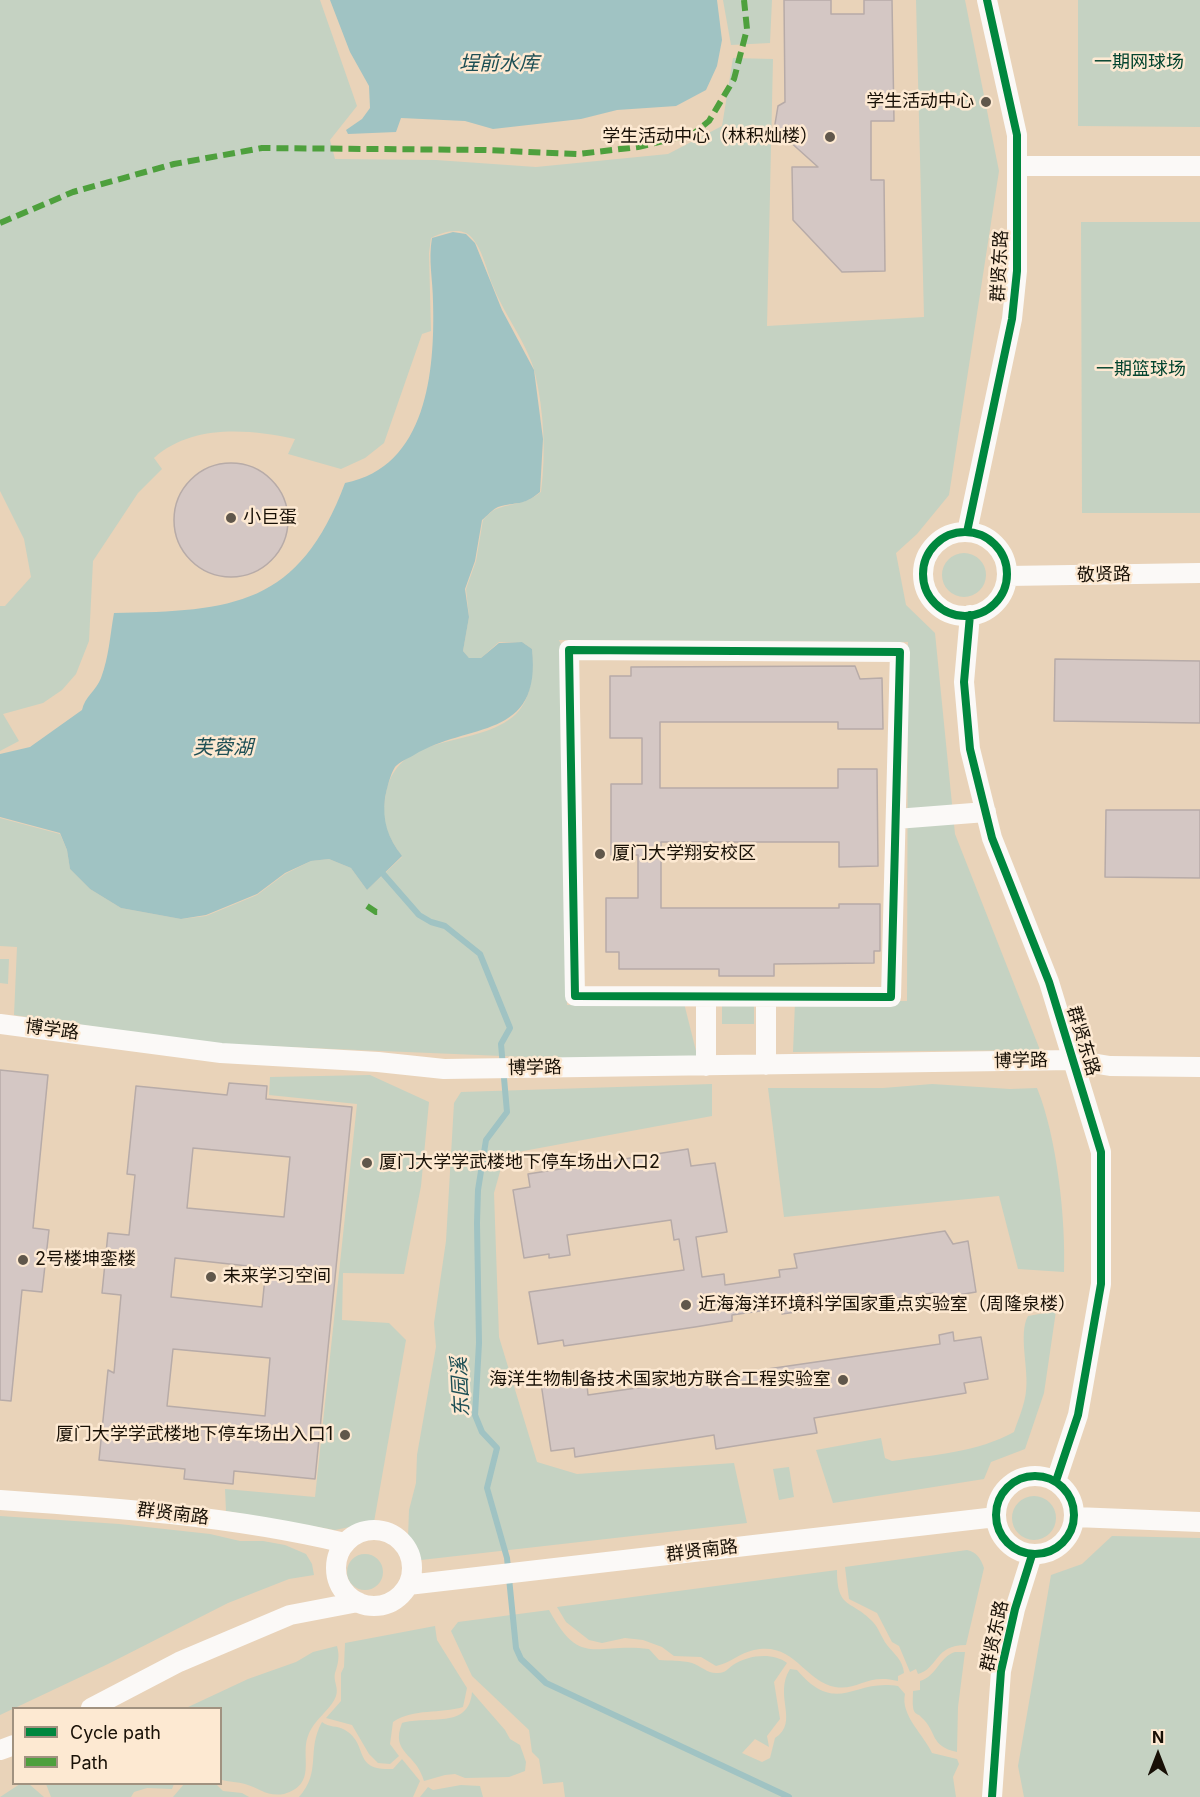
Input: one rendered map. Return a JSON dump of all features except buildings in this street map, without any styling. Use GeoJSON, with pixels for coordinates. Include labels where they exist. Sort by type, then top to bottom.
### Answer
{"type":"FeatureCollection","features":[{"type":"Feature","properties":{"kind":"street","name":"群贤东路"},"geometry":{"type":"LineString","coordinates":[[967,532],[1012,319],[1017,271],[1017,135],[987,0]]}},
{"type":"Feature","properties":{"kind":"street"},"geometry":{"type":"LineString","coordinates":[[1018,166],[1200,166]]}},
{"type":"Feature","properties":{"kind":"street"},"geometry":{"type":"LineString","coordinates":[[967,532],[987,538],[998,547],[1006,560],[1008,576],[1003,593],[995,603],[984,612],[970,615],[948,612],[935,603],[927,591],[923,575],[925,561],[933,546],[945,537],[967,532]]}},
{"type":"Feature","properties":{"kind":"street","name":"敬贤路"},"geometry":{"type":"LineString","coordinates":[[1008,576],[1200,573]]}},
{"type":"Feature","properties":{"kind":"street","name":"群贤东路"},"geometry":{"type":"LineString","coordinates":[[970,615],[964,681],[970,749],[992,838],[1049,982],[1101,1152],[1101,1284],[1078,1415],[1056,1481]]}},
{"type":"Feature","properties":{"kind":"street"},"geometry":{"type":"LineString","coordinates":[[569,650],[900,652],[896,819],[891,997],[575,996],[569,650]]}},
{"type":"Feature","properties":{"kind":"street"},"geometry":{"type":"LineString","coordinates":[[896,819],[986,812]]}},
{"type":"Feature","properties":{"kind":"street"},"geometry":{"type":"LineString","coordinates":[[706,997],[706,1066]]}},
{"type":"Feature","properties":{"kind":"street"},"geometry":{"type":"LineString","coordinates":[[766,997],[766,1065]]}},
{"type":"Feature","properties":{"kind":"street","name":"博学路"},"geometry":{"type":"LineString","coordinates":[[0,1024],[221,1053],[378,1062],[444,1070],[1073,1060],[1110,1066],[1200,1067]]}},
{"type":"Feature","properties":{"kind":"street"},"geometry":{"type":"LineString","coordinates":[[1029,1476],[1043,1476],[1056,1481],[1066,1490],[1073,1502],[1075,1518],[1071,1533],[1064,1543],[1053,1551],[1032,1555],[1019,1551],[1007,1543],[999,1532],[996,1517],[998,1503],[1005,1489],[1016,1480],[1029,1476]]}},
{"type":"Feature","properties":{"kind":"street","name":"群贤南路"},"geometry":{"type":"LineString","coordinates":[[0,1500],[151,1510],[304,1533],[345,1543]]}},
{"type":"Feature","properties":{"kind":"street","name":"群贤南路"},"geometry":{"type":"LineString","coordinates":[[408,1586],[996,1517]]}},
{"type":"Feature","properties":{"kind":"street"},"geometry":{"type":"LineString","coordinates":[[1075,1518],[1200,1522]]}},
{"type":"Feature","properties":{"kind":"street"},"geometry":{"type":"LineString","coordinates":[[368,1530],[381,1530],[394,1535],[404,1544],[410,1556],[412,1570],[408,1586],[390,1602],[370,1606],[358,1602],[347,1595],[339,1584],[335,1569],[337,1556],[345,1543],[355,1534],[368,1530]]}},
{"type":"Feature","properties":{"kind":"street","name":"群贤东路"},"geometry":{"type":"LineString","coordinates":[[992,1797],[1001,1671],[1015,1609],[1032,1555]]}},
{"type":"Feature","properties":{"kind":"street"},"geometry":{"type":"LineString","coordinates":[[93,1707],[179,1662],[290,1615],[358,1602]]}},
{"type":"Feature","properties":{"kind":"shaded area","name":"厦门大学翔安校区"},"geometry":{"type":"Polygon","coordinates":[[[0,0],[1200,0],[1200,1797],[0,1797],[0,0]]]}},
{"type":"Feature","properties":{"kind":"green space"},"geometry":{"type":"Polygon","coordinates":[[[0,0],[320,0],[357,106],[330,140],[335,159],[436,160],[536,167],[668,154],[722,126],[733,58],[773,59],[767,326],[924,317],[916,0],[965,0],[999,171],[949,495],[917,534],[896,553],[906,605],[935,633],[955,834],[1040,1050],[793,1052],[795,1002],[907,1001],[908,642],[559,640],[562,647],[567,1005],[684,1003],[698,1059],[550,1058],[215,1044],[14,1015],[17,947],[0,946],[0,818],[60,834],[67,850],[70,869],[90,889],[121,908],[181,919],[206,916],[257,895],[285,874],[311,861],[329,859],[351,868],[367,890],[402,857],[384,820],[386,793],[394,773],[406,759],[423,749],[481,733],[500,725],[516,714],[529,692],[533,666],[532,649],[522,642],[499,642],[481,658],[469,658],[463,651],[469,617],[466,589],[476,561],[483,520],[497,509],[525,501],[541,492],[544,447],[540,403],[532,362],[498,297],[480,250],[471,237],[458,231],[439,234],[431,238],[429,253],[431,331],[422,334],[384,443],[365,458],[341,469],[288,454],[295,439],[259,433],[203,434],[169,447],[154,458],[162,469],[138,493],[93,561],[89,641],[76,674],[62,690],[43,703],[3,714],[19,741],[0,751],[0,606],[5,606],[31,577],[24,539],[0,491],[0,0]]]}},
{"type":"Feature","properties":{"kind":"green space"},"geometry":{"type":"Polygon","coordinates":[[[723,0],[772,0],[770,43],[731,45],[723,0]]]}},
{"type":"Feature","properties":{"kind":"green space","name":"一期网球场"},"geometry":{"type":"Polygon","coordinates":[[[1078,0],[1200,0],[1200,127],[1078,126],[1078,0]]]}},
{"type":"Feature","properties":{"kind":"green space","name":"一期篮球场"},"geometry":{"type":"Polygon","coordinates":[[[1081,222],[1200,222],[1200,513],[1082,513],[1081,222]]]}},
{"type":"Feature","properties":{"kind":"green space"},"geometry":{"type":"Polygon","coordinates":[[[964,553],[973,554],[980,559],[985,566],[985,584],[980,591],[973,596],[964,597],[955,596],[948,591],[943,584],[942,575],[943,566],[948,559],[955,554],[964,553]]]}},
{"type":"Feature","properties":{"kind":"green space"},"geometry":{"type":"Polygon","coordinates":[[[0,959],[9,959],[8,984],[0,983],[0,959]]]}},
{"type":"Feature","properties":{"kind":"green space"},"geometry":{"type":"Polygon","coordinates":[[[722,1005],[754,1005],[754,1024],[722,1024],[722,1005]]]}},
{"type":"Feature","properties":{"kind":"green space"},"geometry":{"type":"Polygon","coordinates":[[[370,1075],[429,1102],[421,1186],[404,1274],[343,1273],[342,1320],[389,1323],[406,1340],[374,1522],[335,1530],[226,1511],[225,1489],[315,1497],[357,1104],[269,1095],[270,1077],[370,1075]]]}},
{"type":"Feature","properties":{"kind":"green space"},"geometry":{"type":"Polygon","coordinates":[[[712,1084],[712,1116],[518,1152],[501,1168],[494,1193],[499,1337],[537,1462],[577,1474],[734,1463],[747,1523],[421,1560],[408,1537],[409,1510],[416,1483],[417,1455],[436,1347],[434,1323],[446,1241],[454,1103],[461,1092],[712,1084]]]}},
{"type":"Feature","properties":{"kind":"green space"},"geometry":{"type":"Polygon","coordinates":[[[932,1084],[1010,1089],[1037,1088],[1050,1130],[1059,1179],[1064,1272],[1018,1269],[999,1196],[784,1217],[768,1088],[883,1088],[932,1084]]]}},
{"type":"Feature","properties":{"kind":"green space"},"geometry":{"type":"Polygon","coordinates":[[[1056,1311],[1044,1393],[1025,1449],[991,1462],[984,1479],[833,1503],[816,1450],[881,1438],[885,1458],[892,1461],[970,1448],[1014,1432],[1023,1407],[1027,1382],[1025,1323],[1028,1316],[1056,1311]]]}},
{"type":"Feature","properties":{"kind":"green space"},"geometry":{"type":"Polygon","coordinates":[[[789,1467],[794,1497],[779,1500],[773,1469],[789,1467]]]}},
{"type":"Feature","properties":{"kind":"green space"},"geometry":{"type":"Polygon","coordinates":[[[1034,1496],[1043,1497],[1050,1502],[1055,1509],[1055,1527],[1050,1534],[1043,1539],[1034,1540],[1025,1539],[1018,1534],[1013,1527],[1012,1518],[1013,1509],[1018,1502],[1025,1497],[1034,1496]]]}},
{"type":"Feature","properties":{"kind":"green space"},"geometry":{"type":"Polygon","coordinates":[[[0,1516],[119,1524],[210,1534],[240,1541],[263,1541],[285,1545],[306,1554],[312,1564],[314,1575],[289,1579],[228,1603],[108,1664],[17,1707],[12,1707],[12,1709],[0,1715],[0,1516]]]}},
{"type":"Feature","properties":{"kind":"green space"},"geometry":{"type":"Polygon","coordinates":[[[1112,1536],[1200,1538],[1200,1797],[1024,1797],[1018,1766],[1051,1575],[1082,1564],[1112,1536]]]}},
{"type":"Feature","properties":{"kind":"green space"},"geometry":{"type":"Polygon","coordinates":[[[967,1550],[978,1556],[984,1568],[966,1645],[948,1649],[918,1674],[916,1669],[910,1672],[899,1646],[892,1642],[877,1613],[849,1599],[845,1567],[967,1550]]]}},
{"type":"Feature","properties":{"kind":"green space"},"geometry":{"type":"Polygon","coordinates":[[[365,1554],[377,1560],[383,1572],[377,1584],[365,1590],[353,1584],[347,1572],[353,1560],[365,1554]]]}},
{"type":"Feature","properties":{"kind":"green space"},"geometry":{"type":"Polygon","coordinates":[[[837,1570],[843,1598],[872,1621],[900,1661],[904,1673],[898,1676],[898,1681],[878,1679],[850,1687],[835,1687],[815,1677],[789,1656],[768,1649],[749,1651],[716,1666],[701,1657],[674,1656],[662,1647],[643,1640],[625,1638],[602,1643],[589,1640],[566,1622],[557,1607],[837,1570]]]}},
{"type":"Feature","properties":{"kind":"green space"},"geometry":{"type":"Polygon","coordinates":[[[549,1610],[571,1640],[591,1649],[649,1649],[659,1660],[692,1663],[714,1673],[723,1672],[739,1662],[760,1656],[775,1657],[787,1663],[774,1682],[780,1719],[767,1736],[769,1747],[755,1739],[742,1753],[762,1762],[770,1758],[775,1738],[786,1724],[784,1689],[790,1669],[797,1670],[811,1684],[823,1691],[835,1694],[882,1685],[898,1686],[905,1694],[904,1702],[909,1717],[932,1753],[957,1759],[959,1764],[953,1777],[956,1797],[565,1797],[563,1782],[543,1784],[539,1759],[532,1752],[529,1730],[472,1676],[451,1631],[458,1622],[549,1610]]]}},
{"type":"Feature","properties":{"kind":"green space"},"geometry":{"type":"Polygon","coordinates":[[[435,1626],[437,1640],[467,1688],[463,1707],[418,1713],[393,1722],[390,1744],[399,1756],[390,1764],[378,1763],[369,1754],[352,1725],[326,1718],[341,1701],[341,1673],[344,1667],[345,1643],[435,1626]]]}},
{"type":"Feature","properties":{"kind":"green space"},"geometry":{"type":"Polygon","coordinates":[[[337,1646],[338,1660],[335,1676],[337,1690],[330,1706],[308,1736],[306,1769],[301,1784],[278,1795],[245,1784],[222,1780],[222,1707],[188,1707],[248,1679],[296,1662],[313,1652],[337,1646]]]}},
{"type":"Feature","properties":{"kind":"green space"},"geometry":{"type":"Polygon","coordinates":[[[955,1652],[965,1652],[958,1707],[957,1752],[938,1742],[926,1723],[914,1711],[913,1701],[913,1691],[920,1690],[920,1681],[926,1679],[945,1658],[955,1652]]]}},
{"type":"Feature","properties":{"kind":"green space"},"geometry":{"type":"Polygon","coordinates":[[[472,1692],[510,1739],[520,1745],[526,1762],[525,1771],[509,1777],[465,1778],[455,1774],[424,1781],[416,1764],[399,1741],[402,1723],[455,1716],[463,1712],[469,1704],[472,1692]]]}},
{"type":"Feature","properties":{"kind":"green space"},"geometry":{"type":"Polygon","coordinates":[[[322,1722],[342,1728],[353,1736],[371,1766],[393,1769],[402,1759],[420,1781],[413,1797],[299,1797],[310,1778],[317,1732],[322,1722]]]}},
{"type":"Feature","properties":{"kind":"green space"},"geometry":{"type":"Polygon","coordinates":[[[18,1785],[30,1785],[44,1797],[0,1797],[18,1785]]]}},
{"type":"Feature","properties":{"kind":"green space"},"geometry":{"type":"Polygon","coordinates":[[[46,1785],[174,1785],[172,1789],[147,1788],[134,1792],[131,1797],[51,1797],[46,1785]]]}},
{"type":"Feature","properties":{"kind":"green space"},"geometry":{"type":"Polygon","coordinates":[[[183,1785],[217,1785],[223,1791],[242,1793],[249,1797],[173,1797],[183,1785]]]}},
{"type":"Feature","properties":{"kind":"green space"},"geometry":{"type":"Polygon","coordinates":[[[461,1785],[480,1786],[483,1797],[420,1797],[428,1787],[433,1790],[461,1785]]]}},
{"type":"Feature","properties":{"kind":"water","name":"埕前水库"},"geometry":{"type":"Polygon","coordinates":[[[330,0],[717,0],[722,40],[717,66],[706,90],[676,106],[617,110],[581,119],[493,129],[465,121],[401,118],[396,132],[348,134],[346,130],[362,119],[370,108],[369,86],[350,52],[330,0]]]}},
{"type":"Feature","properties":{"kind":"water","name":"芙蓉湖"},"geometry":{"type":"Polygon","coordinates":[[[453,232],[466,234],[475,243],[502,310],[534,370],[543,439],[540,492],[524,502],[498,507],[482,520],[475,561],[465,589],[469,617],[463,651],[469,658],[481,658],[499,643],[522,642],[532,649],[532,679],[525,700],[513,714],[497,724],[435,745],[395,767],[385,798],[384,814],[393,843],[402,856],[367,890],[351,868],[329,859],[311,861],[285,873],[257,894],[206,915],[181,919],[121,908],[90,889],[70,869],[67,850],[60,833],[0,817],[0,754],[30,747],[82,710],[99,683],[104,670],[114,613],[194,609],[227,603],[257,593],[283,578],[306,555],[327,524],[345,483],[372,473],[394,458],[409,437],[428,385],[433,329],[432,238],[453,232]]]}},
{"type":"Feature","properties":{"kind":"waterway","name":"东园溪"},"geometry":{"type":"LineString","coordinates":[[378,868],[419,915],[445,926],[480,954],[510,1028],[501,1044],[507,1112],[486,1140],[478,1190],[479,1343],[475,1415],[482,1432],[497,1448],[487,1488],[507,1558],[516,1648],[521,1659],[546,1683],[789,1797]]}},
{"type":"Feature","properties":{"kind":"marked path"},"geometry":{"type":"LineString","coordinates":[[0,223],[73,192],[174,164],[262,148],[484,150],[578,154],[638,147],[693,134],[709,121],[734,79],[747,29],[744,0]]}},
{"type":"Feature","properties":{"kind":"marked path"},"geometry":{"type":"LineString","coordinates":[[367,906],[376,912],[383,912]]}},
{"type":"Feature","properties":{"kind":"cycle path"},"geometry":{"type":"LineString","coordinates":[[967,532],[1012,319],[1017,271],[1017,135],[987,0]]}},
{"type":"Feature","properties":{"kind":"cycle path"},"geometry":{"type":"LineString","coordinates":[[965,532],[981,535],[995,544],[1004,558],[1007,574],[1004,590],[995,604],[981,613],[965,616],[949,613],[935,604],[926,590],[923,574],[926,558],[935,544],[949,535],[965,532]]}},
{"type":"Feature","properties":{"kind":"cycle path"},"geometry":{"type":"LineString","coordinates":[[970,615],[964,682],[970,749],[992,838],[1049,982],[1101,1152],[1101,1284],[1078,1415],[1056,1481]]}},
{"type":"Feature","properties":{"kind":"cycle path"},"geometry":{"type":"LineString","coordinates":[[569,650],[900,652],[891,997],[575,996],[569,650]]}},
{"type":"Feature","properties":{"kind":"cycle path"},"geometry":{"type":"LineString","coordinates":[[1027,1476],[1043,1476],[1057,1482],[1068,1493],[1074,1507],[1074,1515],[1074,1523],[1068,1537],[1057,1548],[1043,1554],[1027,1554],[1013,1548],[1002,1537],[996,1523],[996,1507],[1002,1493],[1013,1482],[1027,1476]]}},
{"type":"Feature","properties":{"kind":"cycle path"},"geometry":{"type":"LineString","coordinates":[[992,1797],[1001,1671],[1015,1609],[1032,1555]]}},
{"type":"Feature","properties":{"kind":"place","name":"学生活动中心"},"geometry":{"type":"Point","coordinates":[986,102]}},
{"type":"Feature","properties":{"kind":"place","name":"学生活动中心（林积灿楼）"},"geometry":{"type":"Point","coordinates":[830,137]}},
{"type":"Feature","properties":{"kind":"place","name":"小巨蛋"},"geometry":{"type":"Point","coordinates":[231,518]}},
{"type":"Feature","properties":{"kind":"place","name":"厦门大学翔安校区"},"geometry":{"type":"Point","coordinates":[600,854]}},
{"type":"Feature","properties":{"kind":"place","name":"厦门大学学武楼地下停车场出入口2"},"geometry":{"type":"Point","coordinates":[367,1163]}},
{"type":"Feature","properties":{"kind":"place","name":"2号楼坤銮楼"},"geometry":{"type":"Point","coordinates":[23,1260]}},
{"type":"Feature","properties":{"kind":"place","name":"未来学习空间"},"geometry":{"type":"Point","coordinates":[211,1277]}},
{"type":"Feature","properties":{"kind":"place","name":"近海海洋环境科学国家重点实验室（周隆泉楼）"},"geometry":{"type":"Point","coordinates":[686,1305]}},
{"type":"Feature","properties":{"kind":"place","name":"海洋生物制备技术国家地方联合工程实验室"},"geometry":{"type":"Point","coordinates":[843,1380]}},
{"type":"Feature","properties":{"kind":"place","name":"厦门大学学武楼地下停车场出入口1"},"geometry":{"type":"Point","coordinates":[345,1435]}}]}
